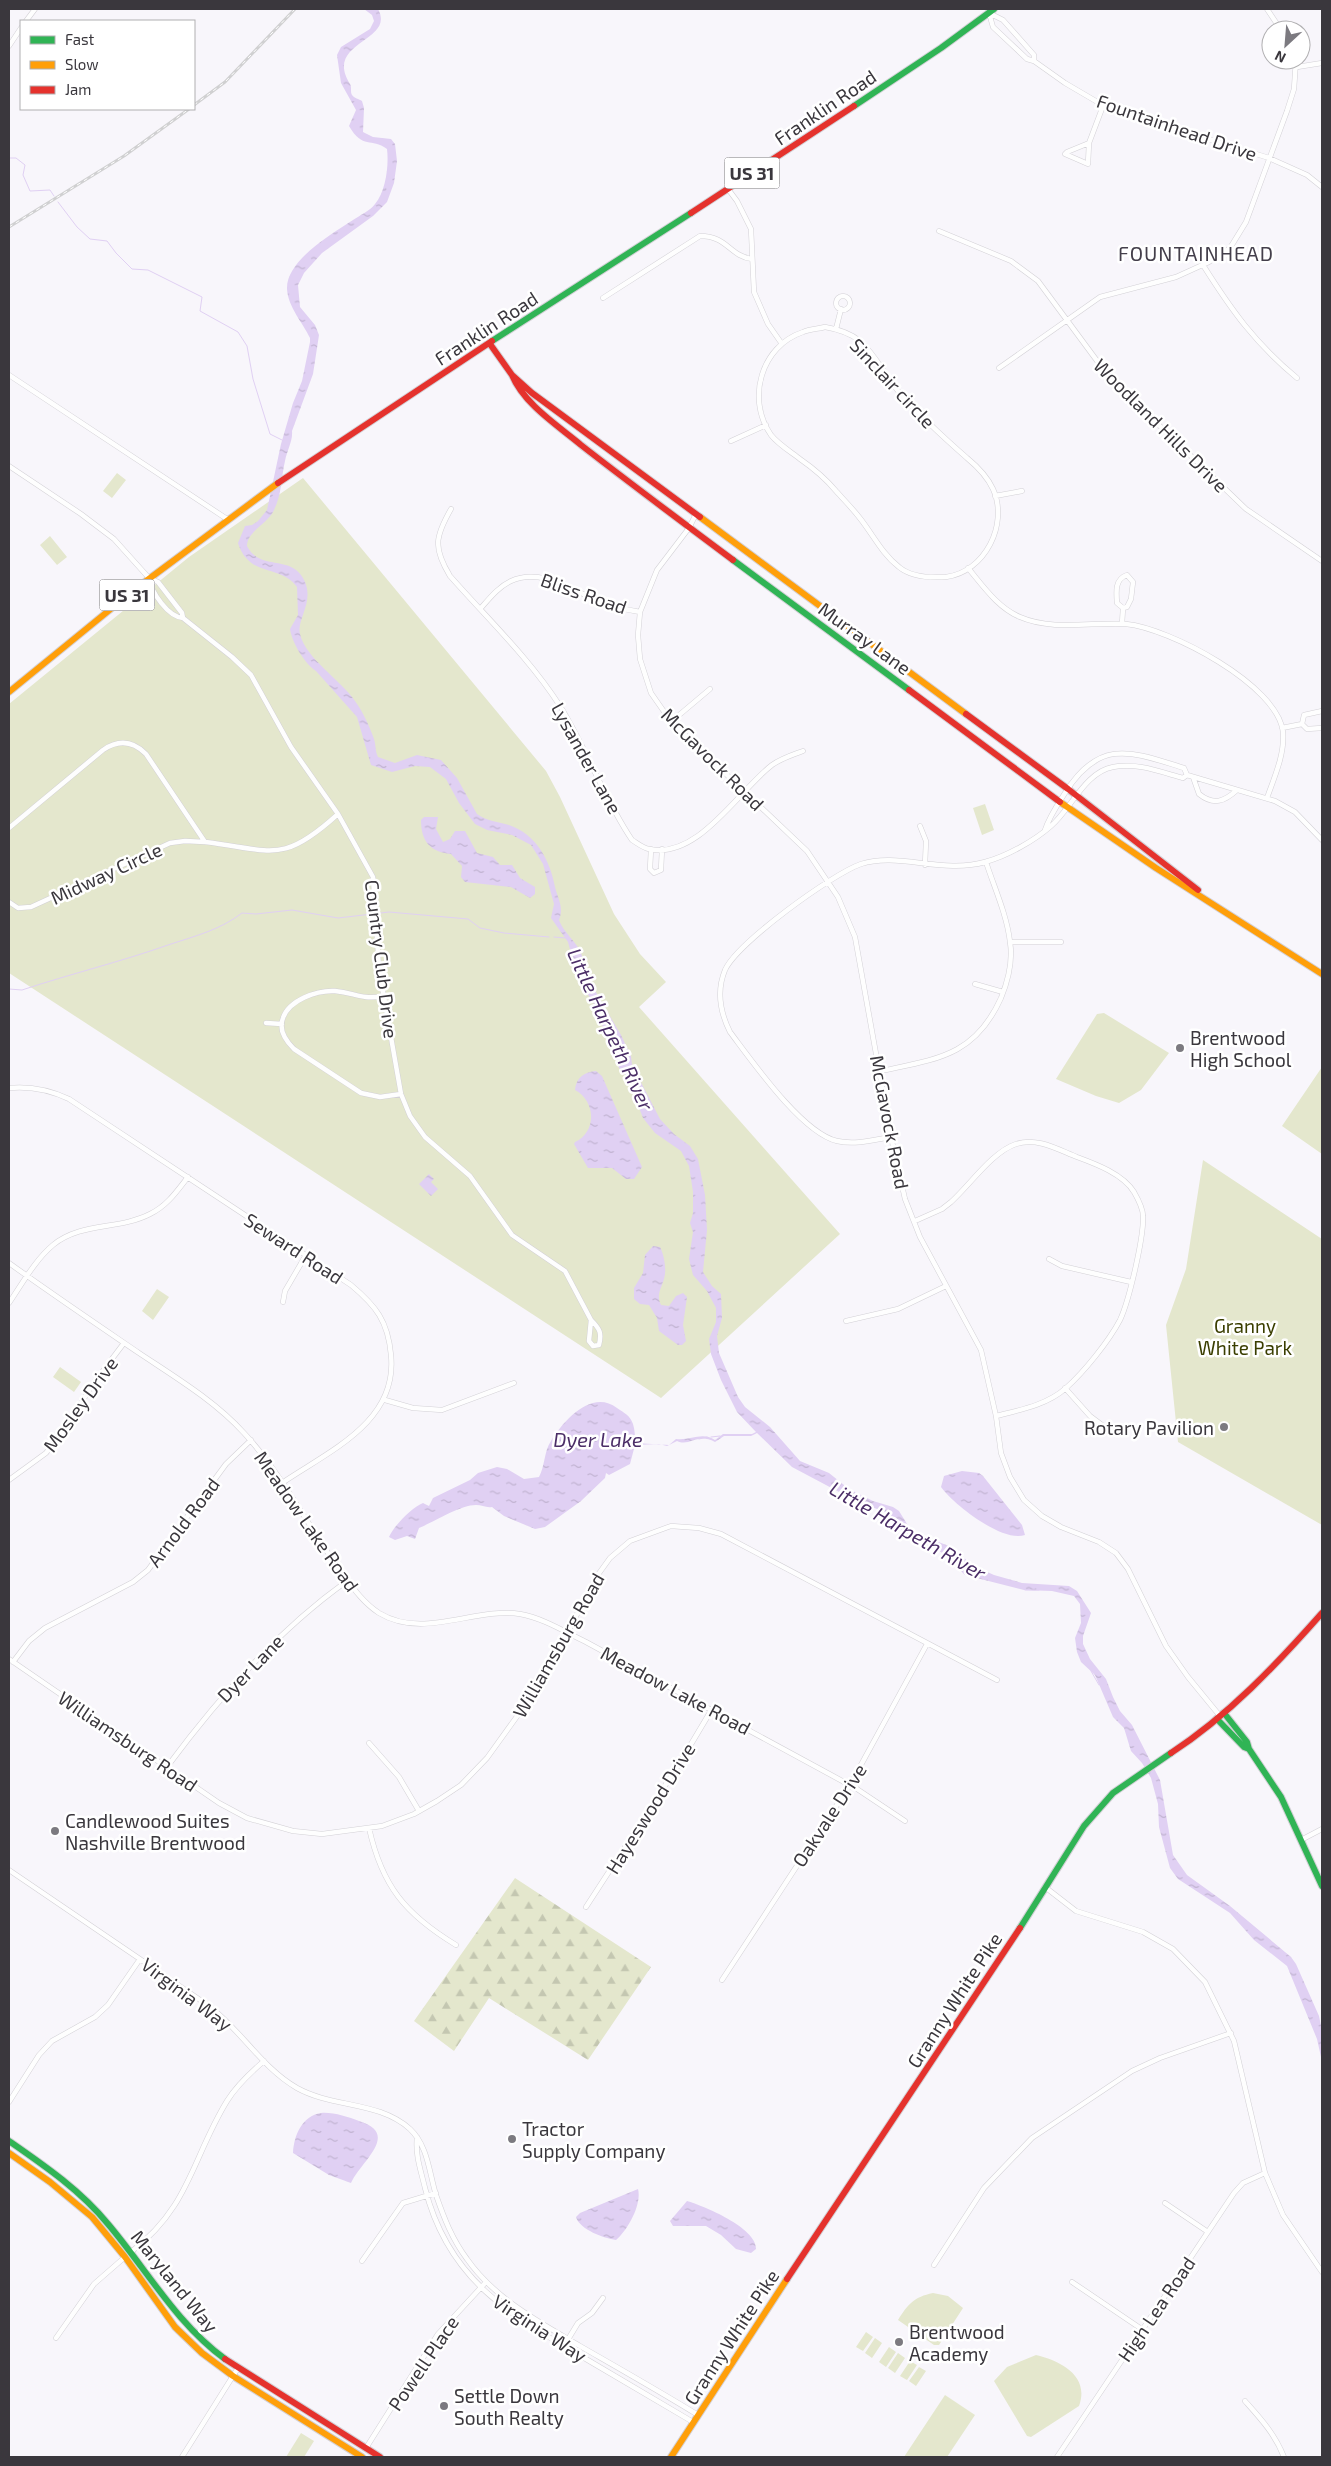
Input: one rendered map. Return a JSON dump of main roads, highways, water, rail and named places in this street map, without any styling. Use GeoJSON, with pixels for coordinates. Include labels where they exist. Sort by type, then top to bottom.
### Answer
{"type":"FeatureCollection","features":[{"type":"Feature","properties":{"kind":"main road","name":"Franklin Road"},"geometry":{"type":"LineString","coordinates":[[9,692],[150,578],[227,519],[299,468],[941,48],[990,10]]}},
{"type":"Feature","properties":{"kind":"main road","name":"Murray Lane"},"geometry":{"type":"LineString","coordinates":[[490,344],[512,375],[532,393],[1068,789],[1218,906]]}},
{"type":"Feature","properties":{"kind":"main road","name":"Murray Lane"},"geometry":{"type":"LineString","coordinates":[[512,375],[516,385],[548,418],[630,484],[689,528],[1067,807],[1156,868],[1322,974]]}},
{"type":"Feature","properties":{"kind":"main road","name":"Granny White Pike"},"geometry":{"type":"LineString","coordinates":[[671,2457],[996,1966],[1044,1887],[1090,1818],[1113,1793],[1132,1778],[1158,1762],[1220,1716],[1294,1645],[1322,1612]]}},
{"type":"Feature","properties":{"kind":"main road"},"geometry":{"type":"LineString","coordinates":[[1220,1716],[1247,1742],[1249,1749],[1281,1797],[1322,1886]]}},
{"type":"Feature","properties":{"kind":"main road","name":"Maryland Way"},"geometry":{"type":"LineString","coordinates":[[9,2141],[72,2186],[95,2208],[183,2321],[208,2346],[238,2368],[380,2457]]}},
{"type":"Feature","properties":{"kind":"main road","name":"Maryland Way"},"geometry":{"type":"LineString","coordinates":[[9,2153],[66,2194],[92,2217],[125,2257],[175,2327],[202,2353],[233,2376],[361,2457]]}},
{"type":"Feature","properties":{"kind":"main road"},"geometry":{"type":"LineString","coordinates":[[66,2194],[72,2186]]}},
{"type":"Feature","properties":{"kind":"main road"},"geometry":{"type":"LineString","coordinates":[[361,2457],[366,2448]]}},
{"type":"Feature","properties":{"kind":"water"},"geometry":{"type":"Polygon","coordinates":[[[364,9],[378,9],[381,20],[377,29],[352,50],[346,59],[344,70],[351,85],[352,95],[362,101],[364,108],[363,132],[373,137],[391,139],[395,144],[397,161],[394,183],[387,202],[373,216],[322,253],[304,273],[298,285],[300,307],[315,325],[319,335],[313,374],[292,431],[277,504],[271,515],[250,536],[247,546],[259,558],[288,566],[295,569],[301,575],[306,584],[307,600],[301,621],[300,634],[316,661],[349,693],[358,705],[375,741],[378,757],[395,763],[417,755],[441,760],[457,778],[477,814],[488,820],[519,829],[534,841],[540,849],[550,867],[560,903],[559,920],[582,955],[583,970],[621,1035],[631,1056],[632,1065],[660,1119],[674,1134],[690,1146],[698,1159],[705,1195],[707,1230],[703,1272],[712,1286],[721,1294],[722,1318],[717,1336],[719,1353],[738,1397],[745,1407],[770,1427],[800,1461],[829,1473],[849,1489],[873,1501],[893,1507],[899,1511],[912,1532],[949,1546],[974,1566],[994,1575],[1022,1583],[1069,1586],[1077,1591],[1091,1613],[1083,1636],[1083,1644],[1090,1659],[1106,1679],[1120,1711],[1132,1725],[1160,1780],[1173,1855],[1187,1875],[1230,1906],[1291,1957],[1296,1964],[1319,2016],[1322,2031],[1322,2075],[1317,2039],[1287,1966],[1254,1940],[1230,1913],[1178,1879],[1170,1868],[1159,1827],[1158,1804],[1151,1778],[1142,1763],[1131,1751],[1124,1728],[1113,1717],[1095,1675],[1081,1662],[1077,1652],[1075,1638],[1081,1623],[1080,1604],[1074,1596],[1052,1591],[1024,1590],[965,1575],[941,1552],[911,1542],[888,1513],[858,1502],[792,1467],[757,1433],[751,1436],[724,1436],[715,1442],[703,1438],[686,1442],[677,1441],[669,1445],[676,1439],[705,1436],[715,1440],[723,1434],[752,1434],[756,1432],[737,1412],[721,1380],[711,1354],[709,1339],[716,1322],[716,1308],[707,1291],[693,1275],[689,1259],[693,1232],[690,1223],[693,1213],[693,1192],[689,1166],[681,1151],[655,1133],[643,1118],[627,1077],[619,1068],[594,1004],[578,979],[568,942],[551,918],[554,904],[543,864],[531,845],[512,835],[487,830],[475,824],[459,803],[446,779],[430,767],[415,766],[392,772],[371,765],[357,717],[312,668],[300,653],[293,640],[290,629],[298,615],[297,587],[282,575],[257,566],[243,554],[238,543],[245,526],[252,525],[258,521],[267,510],[281,444],[293,403],[302,381],[310,342],[310,338],[296,315],[288,296],[289,278],[294,268],[312,249],[373,206],[379,199],[386,178],[387,149],[363,141],[349,126],[356,110],[341,83],[337,55],[341,47],[370,29],[374,21],[372,15],[364,9]]]}},
{"type":"Feature","properties":{"kind":"water"},"geometry":{"type":"Polygon","coordinates":[[[424,817],[438,817],[436,829],[443,842],[450,839],[455,831],[465,831],[477,853],[493,857],[500,865],[512,865],[520,878],[535,887],[535,894],[530,898],[511,887],[465,882],[461,877],[462,866],[451,854],[437,851],[428,844],[421,827],[421,820],[424,817]]]}},
{"type":"Feature","properties":{"kind":"water"},"geometry":{"type":"Polygon","coordinates":[[[596,1071],[602,1076],[642,1167],[634,1179],[626,1179],[612,1168],[588,1168],[574,1144],[587,1131],[591,1116],[587,1101],[575,1090],[576,1085],[582,1076],[596,1071]]]}},
{"type":"Feature","properties":{"kind":"water"},"geometry":{"type":"Polygon","coordinates":[[[429,1174],[434,1179],[431,1182],[438,1189],[431,1196],[419,1184],[429,1174]]]}},
{"type":"Feature","properties":{"kind":"water"},"geometry":{"type":"Polygon","coordinates":[[[653,1246],[660,1247],[665,1262],[665,1275],[659,1295],[661,1305],[669,1306],[676,1296],[683,1293],[687,1297],[683,1325],[686,1341],[682,1345],[678,1345],[659,1331],[657,1318],[649,1305],[640,1304],[634,1299],[634,1288],[643,1273],[645,1255],[653,1246]]]}},
{"type":"Feature","properties":{"kind":"water","name":"Dyer Lake"},"geometry":{"type":"Polygon","coordinates":[[[598,1402],[608,1403],[617,1408],[632,1421],[635,1443],[655,1444],[635,1445],[630,1464],[609,1475],[606,1473],[605,1478],[581,1501],[545,1527],[535,1529],[504,1516],[492,1507],[476,1505],[455,1511],[419,1528],[415,1539],[407,1536],[395,1540],[389,1537],[408,1513],[419,1505],[423,1503],[429,1506],[433,1498],[470,1480],[478,1473],[497,1467],[507,1469],[524,1479],[539,1477],[549,1445],[563,1424],[571,1416],[589,1405],[598,1402]]]}},
{"type":"Feature","properties":{"kind":"water"},"geometry":{"type":"Polygon","coordinates":[[[962,1471],[979,1473],[983,1476],[1022,1525],[1025,1535],[1016,1536],[992,1528],[967,1512],[947,1495],[941,1487],[944,1476],[962,1471]]]}},
{"type":"Feature","properties":{"kind":"water"},"geometry":{"type":"Polygon","coordinates":[[[321,2113],[345,2116],[359,2121],[371,2126],[377,2133],[378,2141],[374,2149],[351,2183],[329,2175],[293,2153],[300,2127],[309,2118],[321,2113]]]}},
{"type":"Feature","properties":{"kind":"water"},"geometry":{"type":"Polygon","coordinates":[[[638,2189],[638,2202],[633,2216],[621,2236],[616,2240],[599,2235],[578,2222],[576,2217],[580,2213],[638,2189]]]}},
{"type":"Feature","properties":{"kind":"water"},"geometry":{"type":"Polygon","coordinates":[[[687,2201],[717,2213],[739,2226],[754,2241],[756,2249],[751,2253],[736,2249],[721,2235],[706,2226],[673,2226],[670,2221],[687,2201]]]}},
{"type":"Feature","properties":{"kind":"waterway"},"geometry":{"type":"LineString","coordinates":[[9,158],[16,158],[25,165],[23,175],[30,191],[50,190],[54,196]]}},
{"type":"Feature","properties":{"kind":"waterway"},"geometry":{"type":"LineString","coordinates":[[58,202],[77,227],[90,239],[107,241],[132,269],[148,270],[202,297],[200,311],[238,332],[247,346],[253,379],[270,434],[282,440]]}},
{"type":"Feature","properties":{"kind":"waterway"},"geometry":{"type":"LineString","coordinates":[[9,989],[22,990],[150,951],[216,928],[242,913],[256,914],[292,910],[338,918],[389,912],[468,919],[480,928],[504,933],[549,937]]}},
{"type":"Feature","properties":{"kind":"waterway"},"geometry":{"type":"LineString","coordinates":[[554,937],[566,938]]}},
{"type":"Feature","properties":{"kind":"waterway"},"geometry":{"type":"LineString","coordinates":[[711,1437],[720,1436]]}},
{"type":"Feature","properties":{"kind":"waterway"},"geometry":{"type":"LineString","coordinates":[[699,1439],[707,1437]]}},
{"type":"Feature","properties":{"kind":"waterway","name":"Little Harpeth River"},"geometry":{"type":"LineString","coordinates":[[1025,1590],[1039,1590]]}},
{"type":"Feature","properties":{"kind":"waterway","name":"Little Harpeth River"},"geometry":{"type":"LineString","coordinates":[[1091,1671],[1099,1685]]}},
{"type":"Feature","properties":{"kind":"railway"},"geometry":{"type":"LineString","coordinates":[[195,104],[225,82],[295,9]]}},
{"type":"Feature","properties":{"kind":"railway"},"geometry":{"type":"LineString","coordinates":[[9,227],[124,156],[188,110]]}},
{"type":"Feature","properties":{"kind":"place","name":"Brentwood High School"},"geometry":{"type":"Point","coordinates":[1180,1048]}},
{"type":"Feature","properties":{"kind":"place","name":"Rotary Pavilion"},"geometry":{"type":"Point","coordinates":[1224,1427]}},
{"type":"Feature","properties":{"kind":"place","name":"Candlewood Suites Nashville Brentwood"},"geometry":{"type":"Point","coordinates":[55,1831]}},
{"type":"Feature","properties":{"kind":"place","name":"Tractor Supply Company"},"geometry":{"type":"Point","coordinates":[512,2139]}},
{"type":"Feature","properties":{"kind":"place","name":"Brentwood Academy"},"geometry":{"type":"Point","coordinates":[899,2342]}},
{"type":"Feature","properties":{"kind":"place","name":"Settle Down South Realty"},"geometry":{"type":"Point","coordinates":[444,2406]}},
{"type":"Feature","properties":{"kind":"district","name":"FOUNTAINHEAD"},"geometry":{"type":"Point","coordinates":[1196,253]}},
{"type":"Feature","properties":{"kind":"park label","name":"Granny White Park"},"geometry":{"type":"Point","coordinates":[1245,1336]}}]}
